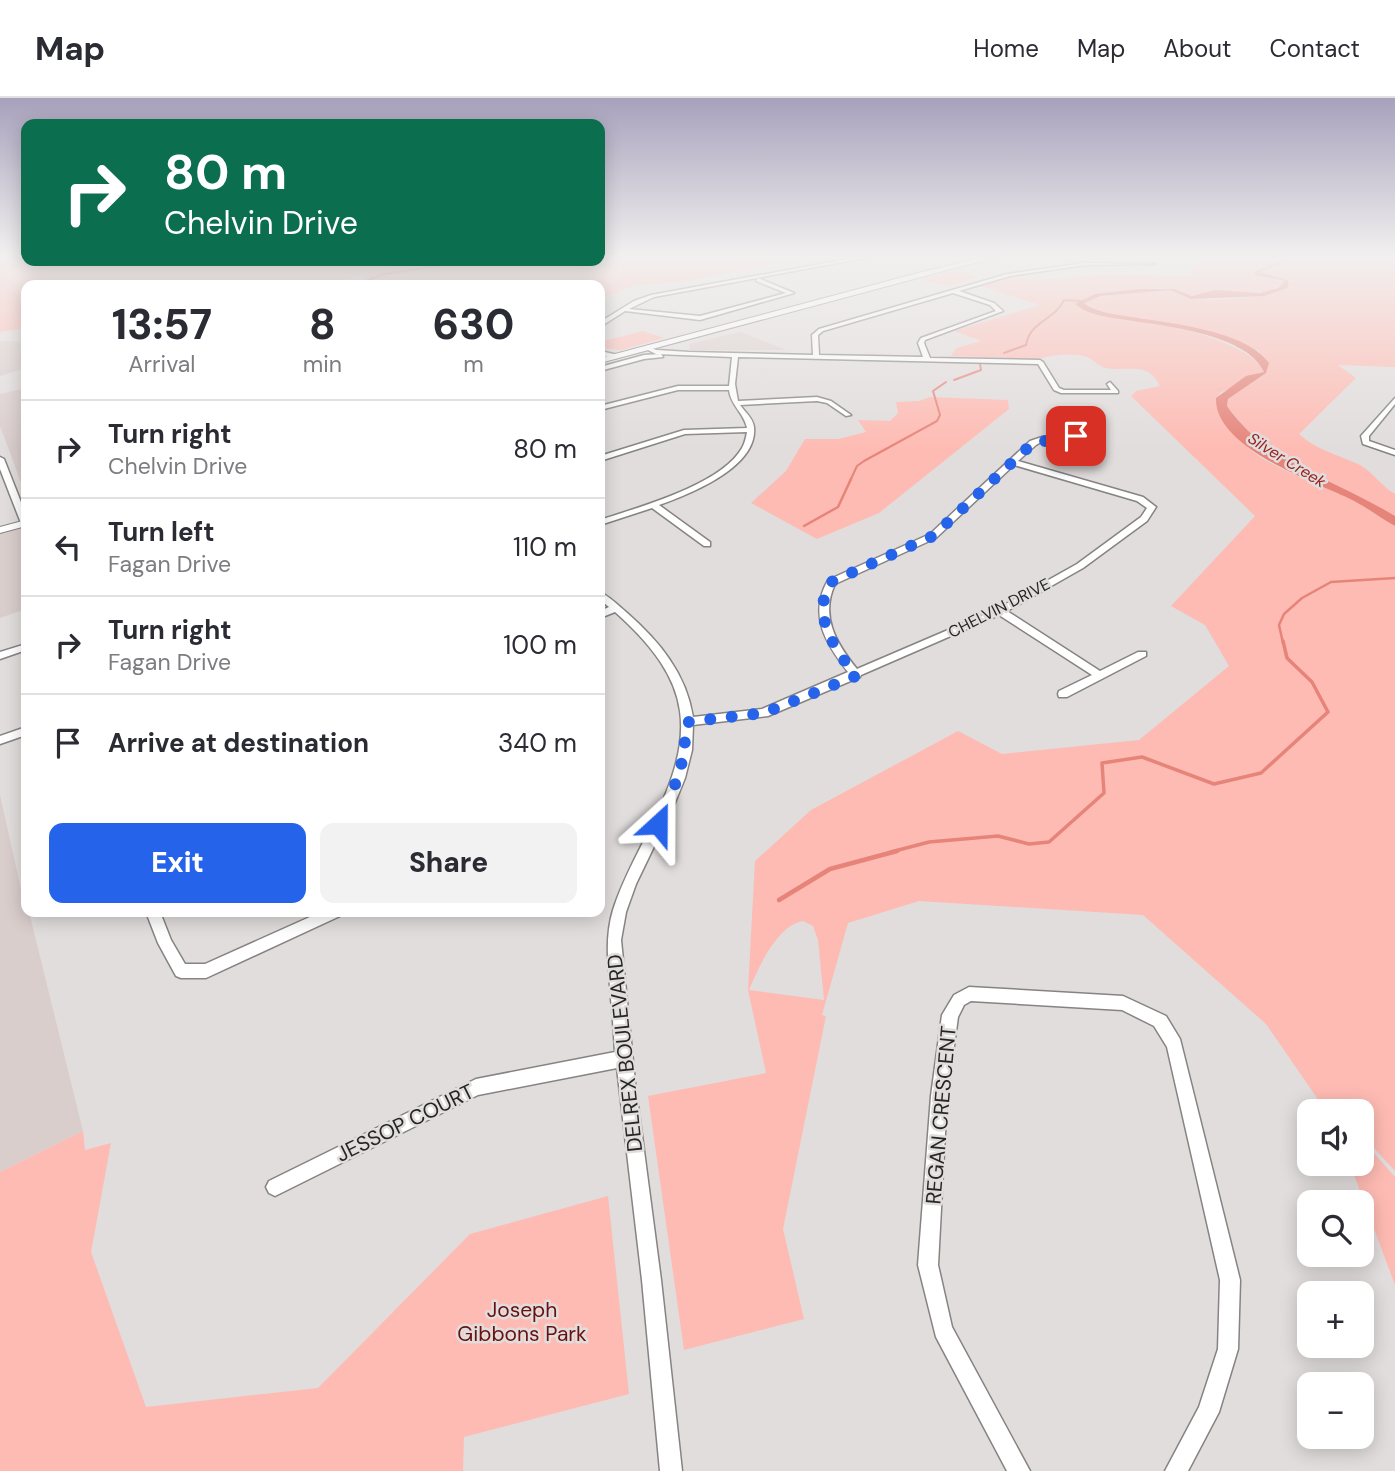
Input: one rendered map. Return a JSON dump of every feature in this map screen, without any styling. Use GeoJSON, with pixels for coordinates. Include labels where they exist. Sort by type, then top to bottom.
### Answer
{"type":"FeatureCollection","features":[{"type":"Feature","properties":{"kind":"main road"},"geometry":{"type":"LineString","coordinates":[[605,359],[746,321]]}},
{"type":"Feature","properties":{"kind":"main road"},"geometry":{"type":"LineString","coordinates":[[0,523],[21,520]]}},
{"type":"Feature","properties":{"kind":"main road"},"geometry":{"type":"LineString","coordinates":[[0,530],[21,521]]}},
{"type":"Feature","properties":{"kind":"street"},"geometry":{"type":"LineString","coordinates":[[816,356],[816,335],[821,330],[851,321]]}},
{"type":"Feature","properties":{"kind":"street"},"geometry":{"type":"LineString","coordinates":[[927,359],[921,343],[923,339],[972,321]]}},
{"type":"Feature","properties":{"kind":"street"},"geometry":{"type":"LineString","coordinates":[[668,342],[669,349],[689,354]]}},
{"type":"Feature","properties":{"kind":"street"},"geometry":{"type":"LineString","coordinates":[[648,348],[656,352],[689,354],[1040,362],[1056,389],[1063,392],[1116,392],[1110,384]]}},
{"type":"Feature","properties":{"kind":"street"},"geometry":{"type":"LineString","coordinates":[[605,354],[616,356]]}},
{"type":"Feature","properties":{"kind":"street"},"geometry":{"type":"LineString","coordinates":[[605,368],[644,357],[689,354]]}},
{"type":"Feature","properties":{"kind":"street"},"geometry":{"type":"LineString","coordinates":[[605,521],[652,504],[726,471],[748,449],[752,430],[749,420],[736,403],[732,388],[735,354]]}},
{"type":"Feature","properties":{"kind":"street"},"geometry":{"type":"LineString","coordinates":[[605,407],[678,388],[732,388]]}},
{"type":"Feature","properties":{"kind":"street"},"geometry":{"type":"LineString","coordinates":[[736,403],[817,399],[829,402],[848,415]]}},
{"type":"Feature","properties":{"kind":"street"},"geometry":{"type":"LineString","coordinates":[[1395,400],[1391,411],[1365,436],[1366,442],[1395,453]]}},
{"type":"Feature","properties":{"kind":"street"},"geometry":{"type":"LineString","coordinates":[[605,456],[684,432],[752,430]]}},
{"type":"Feature","properties":{"kind":"street"},"geometry":{"type":"LineString","coordinates":[[856,676],[833,646],[823,613],[823,593],[831,582],[933,536],[1033,443],[1042,439],[1094,437]]}},
{"type":"Feature","properties":{"kind":"street"},"geometry":{"type":"LineString","coordinates":[[0,459],[21,509]]}},
{"type":"Feature","properties":{"kind":"street","name":"CHELVIN DRIVE"},"geometry":{"type":"LineString","coordinates":[[688,722],[764,713],[856,676],[1000,611],[1080,566],[1144,519],[1152,507],[1140,499],[1012,462]]}},
{"type":"Feature","properties":{"kind":"street"},"geometry":{"type":"LineString","coordinates":[[652,504],[707,544]]}},
{"type":"Feature","properties":{"kind":"street","name":"DELREX BOULEVARD"},"geometry":{"type":"LineString","coordinates":[[605,599],[648,637],[671,668],[683,694],[688,722],[680,773],[623,901],[614,940],[623,1059],[652,1272],[671,1471]]}},
{"type":"Feature","properties":{"kind":"street"},"geometry":{"type":"LineString","coordinates":[[605,613],[616,608]]}},
{"type":"Feature","properties":{"kind":"street"},"geometry":{"type":"LineString","coordinates":[[1000,611],[1099,675]]}},
{"type":"Feature","properties":{"kind":"street"},"geometry":{"type":"LineString","coordinates":[[0,656],[21,649]]}},
{"type":"Feature","properties":{"kind":"street"},"geometry":{"type":"LineString","coordinates":[[1063,694],[1142,654]]}},
{"type":"Feature","properties":{"kind":"street"},"geometry":{"type":"LineString","coordinates":[[0,740],[21,733]]}},
{"type":"Feature","properties":{"kind":"street"},"geometry":{"type":"LineString","coordinates":[[155,917],[165,943],[181,971],[206,971],[324,917]]}},
{"type":"Feature","properties":{"kind":"street","name":"REGAN CRESCENT"},"geometry":{"type":"LineString","coordinates":[[1019,1471],[943,1330],[928,1265],[939,1096],[950,1015],[959,1000],[969,994],[1123,1003],[1160,1021],[1174,1044],[1230,1280],[1228,1349],[1208,1412],[1176,1471]]}},
{"type":"Feature","properties":{"kind":"street","name":"JESSOP COURT"},"geometry":{"type":"LineString","coordinates":[[275,1187],[476,1087],[623,1059]]}},
{"type":"Feature","properties":{"kind":"shaded area"},"geometry":{"type":"Polygon","coordinates":[[[741,332],[786,350],[690,350],[689,344],[741,332]]]}},
{"type":"Feature","properties":{"kind":"shaded area"},"geometry":{"type":"Polygon","coordinates":[[[0,341],[21,342],[21,370],[0,376],[0,341]]]}},
{"type":"Feature","properties":{"kind":"shaded area"},"geometry":{"type":"Polygon","coordinates":[[[21,389],[21,483],[0,426],[0,394],[21,389]]]}},
{"type":"Feature","properties":{"kind":"shaded area"},"geometry":{"type":"Polygon","coordinates":[[[21,528],[21,611],[0,618],[0,534],[21,528]]]}},
{"type":"Feature","properties":{"kind":"shaded area"},"geometry":{"type":"Polygon","coordinates":[[[0,795],[21,890],[21,917],[30,917],[83,1131],[0,1172],[0,795]]]}},
{"type":"Feature","properties":{"kind":"green space"},"geometry":{"type":"Polygon","coordinates":[[[0,321],[21,321],[21,329],[0,332],[0,321]]]}},
{"type":"Feature","properties":{"kind":"green space"},"geometry":{"type":"Polygon","coordinates":[[[987,321],[1153,321],[1234,347],[1254,359],[1264,372],[1220,393],[1217,401],[1219,411],[1232,432],[1261,458],[1354,501],[1395,526],[1395,1171],[1374,1148],[1374,1099],[1318,1099],[1266,1024],[1143,915],[919,901],[848,923],[822,1015],[826,1016],[783,1229],[804,1319],[684,1350],[648,1096],[766,1073],[748,990],[755,861],[811,810],[958,731],[1002,754],[1139,740],[1229,666],[1205,625],[1171,606],[1255,516],[1131,396],[1136,391],[1160,386],[1155,378],[1144,370],[1103,367],[1087,357],[1076,355],[1038,359],[951,356],[956,348],[981,341],[954,331],[987,321]],[[803,921],[794,924],[777,939],[749,990],[824,1000],[818,940],[813,926],[803,921]]]}},
{"type":"Feature","properties":{"kind":"green space"},"geometry":{"type":"Polygon","coordinates":[[[1150,321],[1395,321],[1395,367],[1338,365],[1356,378],[1299,434],[1313,444],[1370,472],[1395,494],[1395,516],[1283,456],[1243,425],[1227,406],[1228,399],[1266,373],[1259,351],[1220,335],[1150,321]]]}},
{"type":"Feature","properties":{"kind":"green space"},"geometry":{"type":"Polygon","coordinates":[[[643,331],[664,338],[621,350],[605,348],[605,341],[643,331]]]}},
{"type":"Feature","properties":{"kind":"green space"},"geometry":{"type":"Polygon","coordinates":[[[930,397],[1008,400],[1009,409],[879,513],[817,539],[751,503],[786,471],[805,439],[839,439],[866,432],[858,420],[890,421],[898,413],[896,402],[919,401],[930,397]]]}},
{"type":"Feature","properties":{"kind":"green space","name":"Joseph Gibbons Park"},"geometry":{"type":"Polygon","coordinates":[[[83,1131],[85,1150],[111,1143],[91,1252],[146,1407],[318,1388],[470,1234],[608,1196],[629,1394],[464,1437],[463,1471],[0,1471],[0,1172],[83,1131]]]}},
{"type":"Feature","properties":{"kind":"green space"},"geometry":{"type":"Polygon","coordinates":[[[1374,1153],[1395,1177],[1395,1285],[1374,1229],[1374,1190],[1360,1190],[1354,1176],[1374,1176],[1374,1153]]]}},
{"type":"Feature","properties":{"kind":"water","name":"Silver Creek"},"geometry":{"type":"Polygon","coordinates":[[[1136,321],[1158,321],[1203,329],[1242,342],[1258,352],[1269,363],[1266,373],[1228,399],[1227,406],[1262,442],[1305,469],[1395,516],[1395,526],[1354,501],[1290,472],[1247,447],[1231,432],[1220,416],[1216,398],[1246,376],[1264,372],[1255,359],[1241,349],[1223,340],[1183,329],[1136,321]]]}},
{"type":"Feature","properties":{"kind":"waterway"},"geometry":{"type":"LineString","coordinates":[[1004,353],[1026,345],[1032,331],[1042,321]]}},
{"type":"Feature","properties":{"kind":"waterway"},"geometry":{"type":"LineString","coordinates":[[954,380],[981,370],[980,364]]}},
{"type":"Feature","properties":{"kind":"waterway"},"geometry":{"type":"LineString","coordinates":[[850,481],[857,466],[864,461],[937,421],[940,415],[933,391],[946,382]]}},
{"type":"Feature","properties":{"kind":"waterway"},"geometry":{"type":"LineString","coordinates":[[804,526],[838,507],[851,479]]}},
{"type":"Feature","properties":{"kind":"waterway"},"geometry":{"type":"LineString","coordinates":[[1283,643],[1279,625],[1284,614],[1302,598],[1331,582],[1395,578]]}},
{"type":"Feature","properties":{"kind":"waterway"},"geometry":{"type":"LineString","coordinates":[[891,852],[929,842],[998,836],[1029,844],[1049,842],[1104,793],[1102,763],[1142,757],[1214,784],[1261,773],[1328,712],[1312,682],[1287,658],[1283,641]]}},
{"type":"Feature","properties":{"kind":"waterway"},"geometry":{"type":"LineString","coordinates":[[779,900],[830,869],[897,851]]}},
{"type":"Feature","properties":{"kind":"route"},"geometry":{"type":"LineString","coordinates":[[658,824],[680,773],[688,722],[764,713],[856,676],[833,646],[823,613],[823,593],[831,582],[845,573],[933,536],[1033,443],[1042,439],[1076,436]]}}]}
